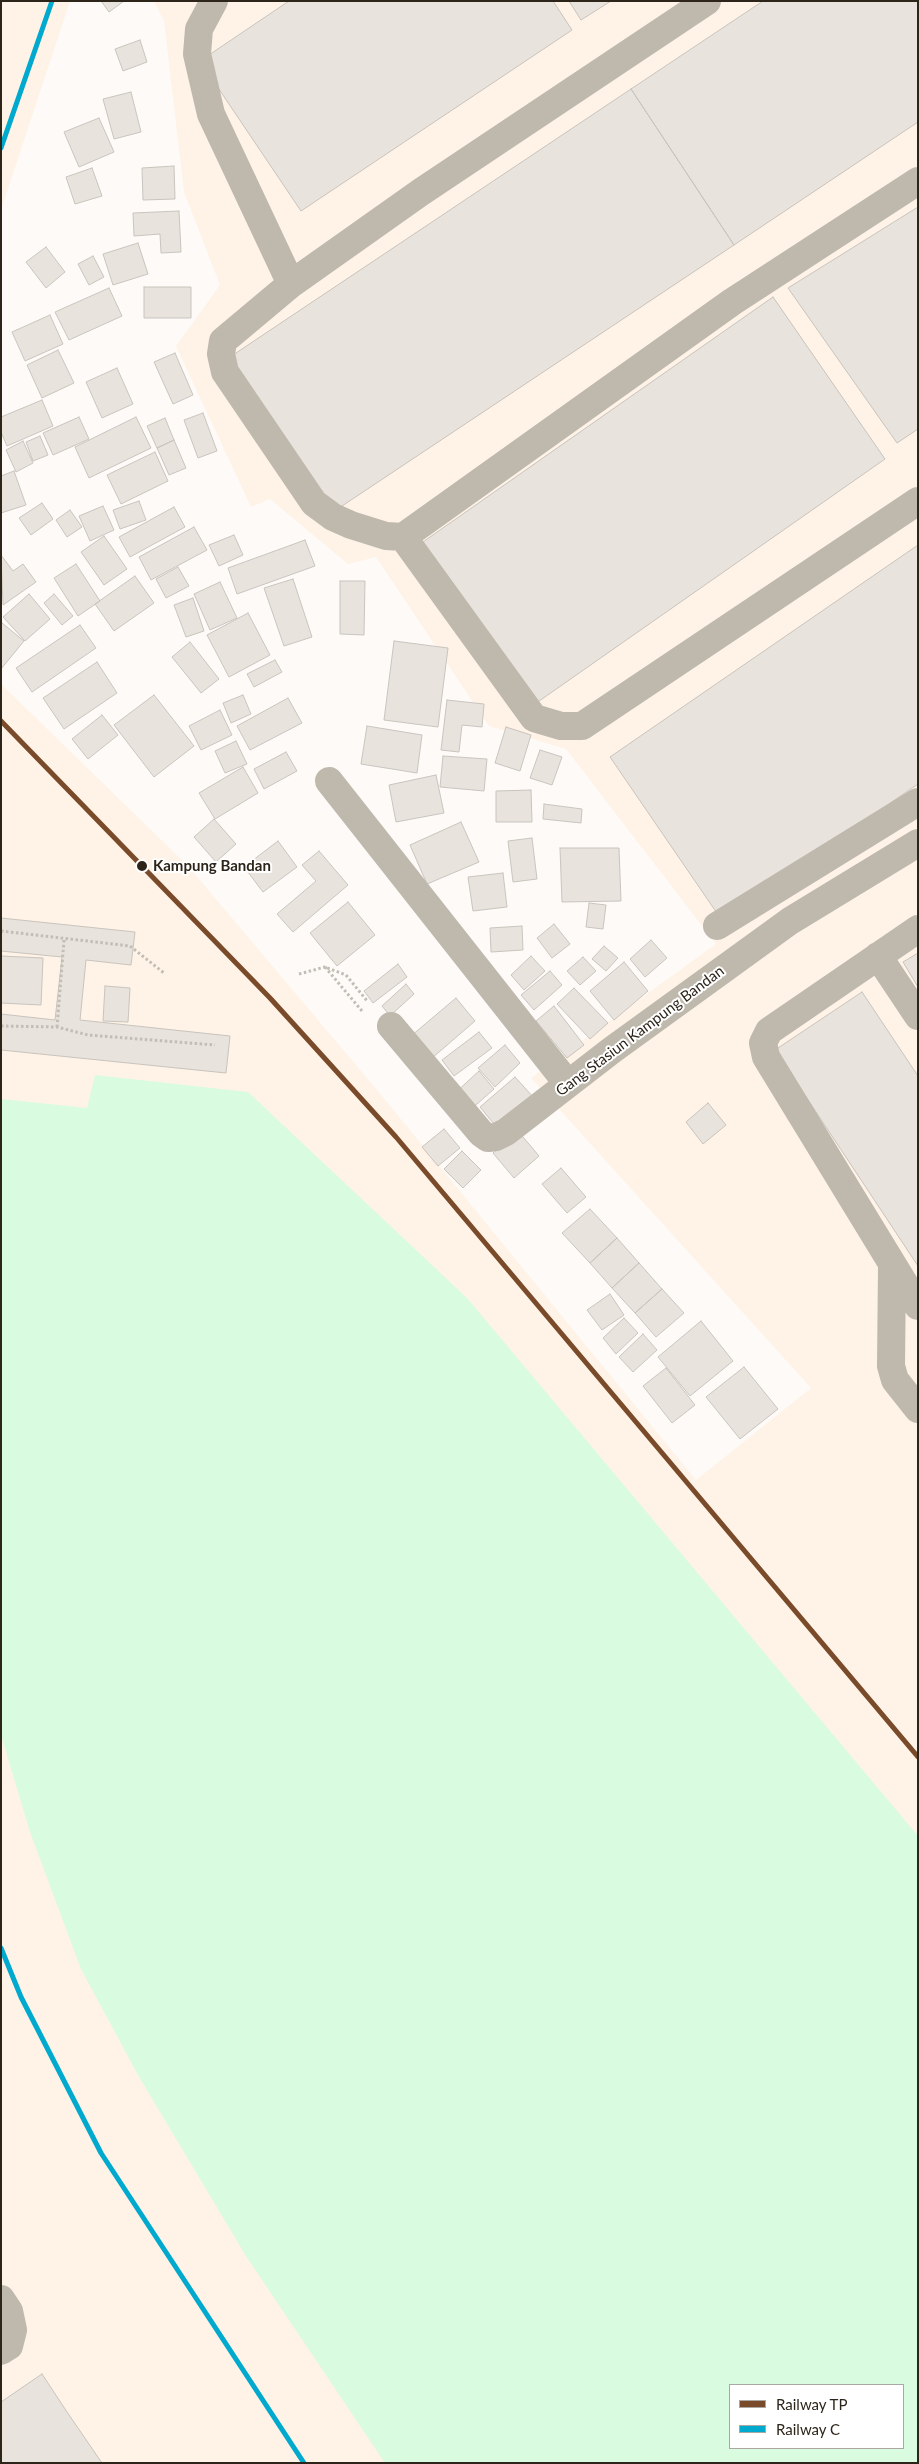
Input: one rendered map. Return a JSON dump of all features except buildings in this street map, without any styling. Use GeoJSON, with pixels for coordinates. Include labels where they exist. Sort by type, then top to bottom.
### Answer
{"type":"FeatureCollection","features":[{"type":"Feature","properties":{"kind":"street"},"geometry":{"type":"LineString","coordinates":[[214,1],[199,29],[197,54],[211,114],[291,284]]}},
{"type":"Feature","properties":{"kind":"street"},"geometry":{"type":"LineString","coordinates":[[707,1],[421,192],[291,284],[223,341],[221,354],[225,372],[314,503],[333,517],[351,525],[386,536],[403,537],[732,302],[918,181]]}},
{"type":"Feature","properties":{"kind":"street"},"geometry":{"type":"LineString","coordinates":[[403,537],[534,718],[561,726],[582,726],[918,501]]}},
{"type":"Feature","properties":{"kind":"street"},"geometry":{"type":"LineString","coordinates":[[329,781],[568,1084]]}},
{"type":"Feature","properties":{"kind":"street"},"geometry":{"type":"LineString","coordinates":[[717,926],[918,802]]}},
{"type":"Feature","properties":{"kind":"street","name":"Gang Stasiun Kampung Bandan"},"geometry":{"type":"LineString","coordinates":[[391,1026],[481,1133],[488,1138],[506,1132],[568,1084],[790,921],[918,843]]}},
{"type":"Feature","properties":{"kind":"street"},"geometry":{"type":"LineString","coordinates":[[918,929],[769,1031],[763,1043],[766,1057],[918,1306]]}},
{"type":"Feature","properties":{"kind":"street"},"geometry":{"type":"LineString","coordinates":[[878,956],[918,1016]]}},
{"type":"Feature","properties":{"kind":"street"},"geometry":{"type":"LineString","coordinates":[[892,1266],[891,1366],[895,1380],[918,1409]]}},
{"type":"Feature","properties":{"kind":"street"},"geometry":{"type":"LineString","coordinates":[[1,2299],[9,2311],[13,2330],[9,2346],[1,2351]]}},
{"type":"Feature","properties":{"kind":"path"},"geometry":{"type":"LineString","coordinates":[[1,931],[64,940],[130,946],[164,973]]}},
{"type":"Feature","properties":{"kind":"path"},"geometry":{"type":"LineString","coordinates":[[57,1027],[64,940]]}},
{"type":"Feature","properties":{"kind":"path"},"geometry":{"type":"LineString","coordinates":[[325,967],[365,1014]]}},
{"type":"Feature","properties":{"kind":"path"},"geometry":{"type":"LineString","coordinates":[[299,974],[325,967],[346,974],[391,1026]]}},
{"type":"Feature","properties":{"kind":"path"},"geometry":{"type":"LineString","coordinates":[[1,1026],[57,1027],[88,1035],[215,1045]]}},
{"type":"Feature","properties":{"kind":"shaded area"},"geometry":{"type":"Polygon","coordinates":[[[1,1],[70,1],[1,210],[1,1]]]}},
{"type":"Feature","properties":{"kind":"shaded area"},"geometry":{"type":"Polygon","coordinates":[[[154,1],[918,1],[918,2463],[1,2463],[1,684],[188,866],[382,1096],[696,1480],[811,1388],[531,1078],[716,944],[566,749],[489,726],[376,557],[348,564],[270,499],[251,507],[176,346],[220,285],[184,192],[164,21],[154,1]]]}},
{"type":"Feature","properties":{"kind":"green space"},"geometry":{"type":"Polygon","coordinates":[[[95,1075],[248,1092],[467,1298],[918,1836],[918,2463],[385,2463],[246,2256],[138,2075],[81,1969],[30,1832],[1,1735],[1,1099],[87,1108],[95,1075]]]}},
{"type":"Feature","properties":{"kind":"rail line","name":"C"},"geometry":{"type":"LineString","coordinates":[[1,148],[52,1]]}},
{"type":"Feature","properties":{"kind":"rail line","name":"TP"},"geometry":{"type":"LineString","coordinates":[[1,721],[270,998],[396,1137],[918,1757]]}},
{"type":"Feature","properties":{"kind":"rail line","name":"C"},"geometry":{"type":"LineString","coordinates":[[1,1948],[21,1997],[101,2153],[304,2463]]}},
{"type":"Feature","properties":{"kind":"place","name":"Kampung Bandan"},"geometry":{"type":"Point","coordinates":[142,866]}}]}
